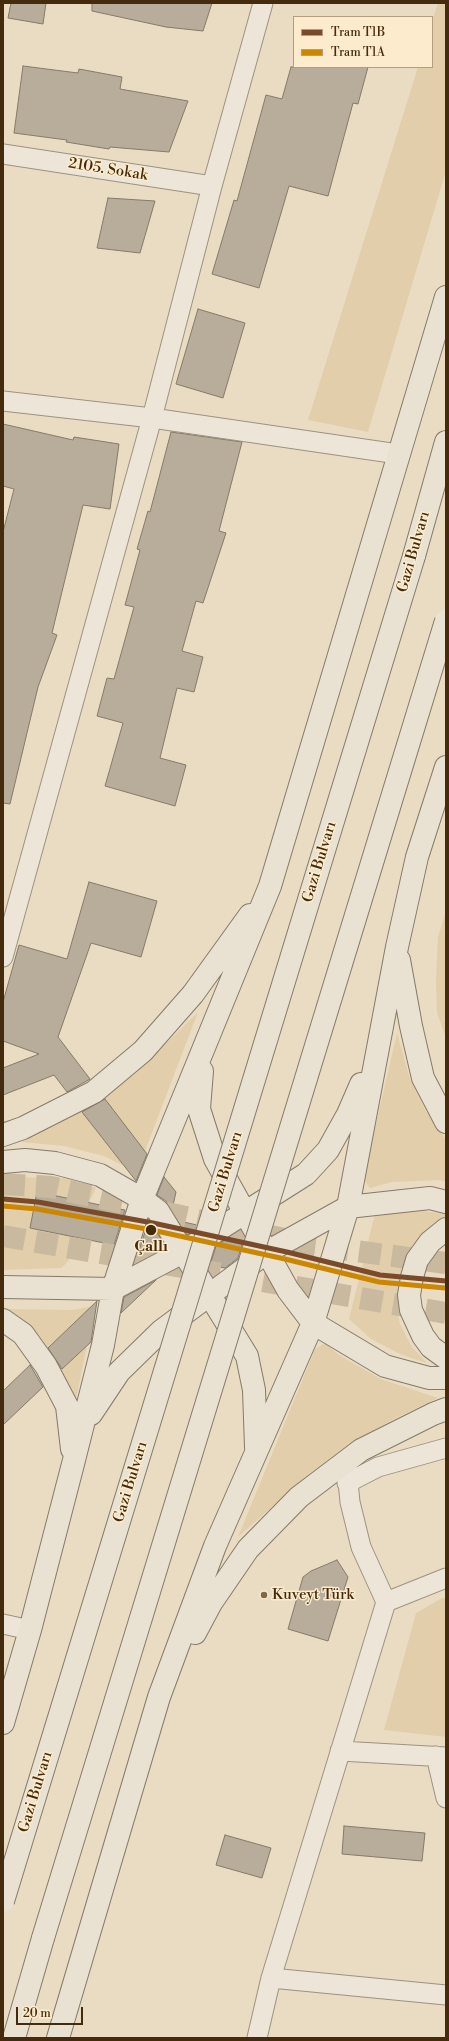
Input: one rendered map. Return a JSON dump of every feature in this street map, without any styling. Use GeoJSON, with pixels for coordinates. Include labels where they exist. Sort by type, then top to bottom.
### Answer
{"type":"FeatureCollection","features":[{"type":"Feature","properties":{"kind":"highway"},"geometry":{"type":"LineString","coordinates":[[3,1723],[30,1630],[83,1426],[103,1344],[113,1289],[142,1199],[204,1052],[270,886],[446,297]]}},
{"type":"Feature","properties":{"kind":"highway","name":"Gazi Bulvarı"},"geometry":{"type":"LineString","coordinates":[[3,1902],[414,556],[446,442]]}},
{"type":"Feature","properties":{"kind":"highway"},"geometry":{"type":"LineString","coordinates":[[14,2038],[43,1938],[446,622]]}},
{"type":"Feature","properties":{"kind":"highway"},"geometry":{"type":"LineString","coordinates":[[58,2038],[159,1696],[215,1546],[313,1322],[348,1206],[378,1042],[417,857],[446,767]]}},
{"type":"Feature","properties":{"kind":"highway"},"geometry":{"type":"LineString","coordinates":[[3,1135],[23,1128],[94,1092],[143,1051],[193,994],[270,886]]}},
{"type":"Feature","properties":{"kind":"highway"},"geometry":{"type":"LineString","coordinates":[[397,947],[411,1026],[423,1078],[446,1122]]}},
{"type":"Feature","properties":{"kind":"highway"},"geometry":{"type":"LineString","coordinates":[[3,1287],[113,1289],[184,1252],[306,1174],[328,1150],[348,1114],[378,1042]]}},
{"type":"Feature","properties":{"kind":"highway"},"geometry":{"type":"LineString","coordinates":[[204,1052],[199,1109],[215,1158],[288,1290],[313,1322],[385,1366],[429,1378],[446,1378]]}},
{"type":"Feature","properties":{"kind":"highway"},"geometry":{"type":"LineString","coordinates":[[3,1162],[25,1160],[55,1163],[100,1175],[142,1199],[158,1211],[247,1356],[254,1390],[256,1454]]}},
{"type":"Feature","properties":{"kind":"highway"},"geometry":{"type":"LineString","coordinates":[[83,1426],[119,1372],[161,1331],[267,1252],[348,1206],[430,1198],[446,1202]]}},
{"type":"Feature","properties":{"kind":"highway"},"geometry":{"type":"LineString","coordinates":[[446,1229],[430,1242],[417,1260],[409,1295],[411,1310],[422,1336],[431,1347],[446,1358]]}},
{"type":"Feature","properties":{"kind":"highway"},"geometry":{"type":"LineString","coordinates":[[3,1320],[23,1334],[46,1366],[67,1406],[73,1464]]}},
{"type":"Feature","properties":{"kind":"highway"},"geometry":{"type":"LineString","coordinates":[[159,1696],[211,1603],[248,1549],[299,1497],[361,1450],[446,1409]]}},
{"type":"Feature","properties":{"kind":"street"},"geometry":{"type":"LineString","coordinates":[[3,957],[7,930],[152,418],[212,186],[263,3]]}},
{"type":"Feature","properties":{"kind":"street","name":"2105. Sokak"},"geometry":{"type":"LineString","coordinates":[[3,154],[212,186]]}},
{"type":"Feature","properties":{"kind":"street"},"geometry":{"type":"LineString","coordinates":[[3,401],[152,418],[398,454]]}},
{"type":"Feature","properties":{"kind":"street"},"geometry":{"type":"LineString","coordinates":[[347,1483],[378,1467],[446,1448]]}},
{"type":"Feature","properties":{"kind":"street"},"geometry":{"type":"LineString","coordinates":[[257,2038],[272,1978],[386,1602],[361,1547],[347,1483],[346,1461]]}},
{"type":"Feature","properties":{"kind":"street"},"geometry":{"type":"LineString","coordinates":[[386,1602],[446,1578]]}},
{"type":"Feature","properties":{"kind":"street"},"geometry":{"type":"LineString","coordinates":[[3,1624],[30,1630]]}},
{"type":"Feature","properties":{"kind":"street"},"geometry":{"type":"LineString","coordinates":[[340,1751],[441,1756],[446,1798]]}},
{"type":"Feature","properties":{"kind":"street"},"geometry":{"type":"LineString","coordinates":[[272,1978],[446,1995]]}},
{"type":"Feature","properties":{"kind":"shaded area"},"geometry":{"type":"Polygon","coordinates":[[[438,3],[446,3],[446,171],[368,432],[308,420],[418,68],[433,68],[433,18],[438,3]]]}},
{"type":"Feature","properties":{"kind":"shaded area"},"geometry":{"type":"Polygon","coordinates":[[[446,911],[446,1038],[437,1013],[436,981],[438,937],[446,911]]]}},
{"type":"Feature","properties":{"kind":"shaded area"},"geometry":{"type":"Polygon","coordinates":[[[198,1012],[145,1151],[130,1169],[104,1156],[64,1146],[21,1142],[89,1106],[135,1074],[198,1012]]]}},
{"type":"Feature","properties":{"kind":"shaded area"},"geometry":{"type":"Polygon","coordinates":[[[397,1033],[410,1079],[426,1111],[446,1140],[446,1182],[440,1180],[392,1182],[370,1188],[363,1179],[397,1033]]]}},
{"type":"Feature","properties":{"kind":"shaded area"},"geometry":{"type":"Polygon","coordinates":[[[3,1177],[66,1178],[96,1188],[79,1225],[74,1254],[62,1268],[3,1270],[3,1177]]]}},
{"type":"Feature","properties":{"kind":"shaded area"},"geometry":{"type":"Polygon","coordinates":[[[397,1211],[423,1211],[446,1214],[446,1216],[433,1223],[415,1244],[405,1263],[397,1311],[400,1324],[412,1347],[427,1363],[402,1355],[371,1339],[349,1319],[375,1214],[397,1211]]]}},
{"type":"Feature","properties":{"kind":"shaded area"},"geometry":{"type":"Polygon","coordinates":[[[95,1306],[76,1399],[55,1358],[41,1338],[7,1309],[72,1310],[95,1306]]]}},
{"type":"Feature","properties":{"kind":"shaded area"},"geometry":{"type":"Polygon","coordinates":[[[325,1343],[339,1355],[381,1379],[438,1398],[398,1417],[347,1445],[310,1473],[238,1537],[315,1349],[325,1343]]]}},
{"type":"Feature","properties":{"kind":"shaded area"},"geometry":{"type":"Polygon","coordinates":[[[442,1598],[446,1598],[446,1737],[384,1730],[416,1613],[442,1598]]]}},
{"type":"Feature","properties":{"kind":"building"},"geometry":{"type":"Polygon","coordinates":[[[11,3],[46,3],[43,24],[8,18],[11,3]]]}},
{"type":"Feature","properties":{"kind":"building"},"geometry":{"type":"Polygon","coordinates":[[[92,3],[212,3],[203,31],[166,27],[92,11],[92,3]]]}},
{"type":"Feature","properties":{"kind":"building"},"geometry":{"type":"Polygon","coordinates":[[[23,66],[78,73],[79,69],[122,77],[120,89],[188,101],[169,152],[110,147],[109,149],[66,142],[67,140],[14,133],[23,66]]]}},
{"type":"Feature","properties":{"kind":"building"},"geometry":{"type":"Polygon","coordinates":[[[291,67],[368,68],[358,104],[353,103],[328,196],[289,186],[259,288],[212,274],[234,200],[237,201],[266,95],[282,99],[291,67]]]}},
{"type":"Feature","properties":{"kind":"building"},"geometry":{"type":"Polygon","coordinates":[[[108,198],[155,201],[140,253],[97,248],[108,198]]]}},
{"type":"Feature","properties":{"kind":"building"},"geometry":{"type":"Polygon","coordinates":[[[198,309],[245,323],[223,398],[176,384],[198,309]]]}},
{"type":"Feature","properties":{"kind":"building"},"geometry":{"type":"Polygon","coordinates":[[[3,424],[73,440],[74,437],[119,444],[110,509],[83,505],[52,633],[57,635],[38,687],[10,804],[3,803],[3,532],[14,489],[3,486],[3,424]]]}},
{"type":"Feature","properties":{"kind":"building"},"geometry":{"type":"Polygon","coordinates":[[[171,432],[242,442],[219,531],[226,533],[203,603],[196,601],[182,651],[203,657],[194,692],[177,688],[160,758],[186,765],[175,806],[105,786],[123,723],[97,716],[107,678],[114,679],[134,607],[125,605],[140,550],[137,549],[148,511],[150,512],[171,432]]]}},
{"type":"Feature","properties":{"kind":"building"},"geometry":{"type":"Polygon","coordinates":[[[89,882],[157,901],[141,957],[91,943],[58,1037],[90,1079],[67,1092],[54,1075],[3,1095],[3,1068],[39,1054],[3,1041],[3,1002],[19,945],[67,959],[89,882]]]}},
{"type":"Feature","properties":{"kind":"building"},"geometry":{"type":"Polygon","coordinates":[[[105,1099],[147,1154],[136,1181],[82,1112],[105,1099]]]}},
{"type":"Feature","properties":{"kind":"building"},"geometry":{"type":"Polygon","coordinates":[[[164,1177],[176,1192],[172,1210],[166,1201],[157,1195],[164,1177]]]}},
{"type":"Feature","properties":{"kind":"building"},"geometry":{"type":"Polygon","coordinates":[[[37,1192],[125,1210],[114,1245],[30,1228],[37,1192]]]}},
{"type":"Feature","properties":{"kind":"building"},"geometry":{"type":"Polygon","coordinates":[[[149,1220],[166,1247],[139,1261],[148,1252],[139,1250],[149,1220]]]}},
{"type":"Feature","properties":{"kind":"building"},"geometry":{"type":"Polygon","coordinates":[[[179,1221],[197,1225],[195,1230],[187,1235],[179,1221]]]}},
{"type":"Feature","properties":{"kind":"building"},"geometry":{"type":"Polygon","coordinates":[[[236,1233],[243,1234],[244,1237],[238,1258],[225,1268],[210,1265],[216,1246],[236,1233]]]}},
{"type":"Feature","properties":{"kind":"building"},"geometry":{"type":"Polygon","coordinates":[[[156,1280],[121,1313],[124,1297],[156,1280]]]}},
{"type":"Feature","properties":{"kind":"building"},"geometry":{"type":"Polygon","coordinates":[[[97,1301],[91,1342],[62,1369],[48,1348],[97,1301]]]}},
{"type":"Feature","properties":{"kind":"building"},"geometry":{"type":"Polygon","coordinates":[[[30,1365],[43,1387],[3,1425],[3,1391],[30,1365]]]}},
{"type":"Feature","properties":{"kind":"building"},"geometry":{"type":"Polygon","coordinates":[[[337,1560],[348,1577],[328,1641],[288,1629],[303,1577],[311,1571],[337,1560]]]}},
{"type":"Feature","properties":{"kind":"building"},"geometry":{"type":"Polygon","coordinates":[[[344,1826],[425,1833],[422,1861],[342,1854],[344,1826]]]}},
{"type":"Feature","properties":{"kind":"building"},"geometry":{"type":"Polygon","coordinates":[[[225,1835],[271,1848],[262,1878],[216,1865],[225,1835]]]}},
{"type":"Feature","properties":{"kind":"tunnel"},"geometry":{"type":"LineString","coordinates":[[3,1184],[51,1187],[311,1245],[446,1263]]}},
{"type":"Feature","properties":{"kind":"tunnel"},"geometry":{"type":"LineString","coordinates":[[3,1236],[446,1313]]}},
{"type":"Feature","properties":{"kind":"tram line","name":"T1B"},"geometry":{"type":"LineString","coordinates":[[3,1199],[38,1202],[153,1223],[287,1252],[380,1275],[446,1281]]}},
{"type":"Feature","properties":{"kind":"tram line","name":"T1A"},"geometry":{"type":"LineString","coordinates":[[3,1206],[37,1209],[152,1230],[285,1259],[379,1282],[445,1288]]}},
{"type":"Feature","properties":{"kind":"place","name":"Çallı"},"geometry":{"type":"Point","coordinates":[151,1230]}},
{"type":"Feature","properties":{"kind":"place","name":"Kuveyt Türk"},"geometry":{"type":"Point","coordinates":[264,1595]}}]}
